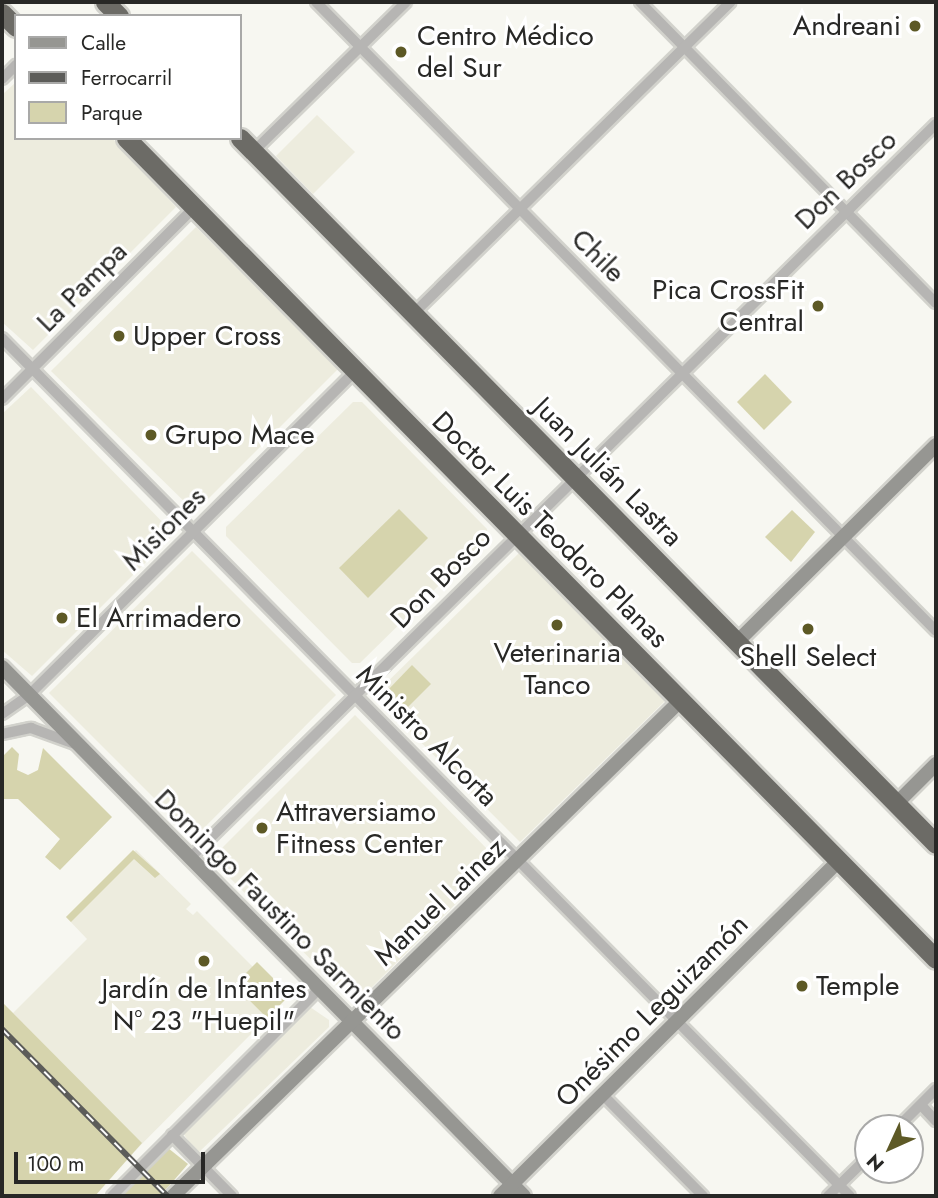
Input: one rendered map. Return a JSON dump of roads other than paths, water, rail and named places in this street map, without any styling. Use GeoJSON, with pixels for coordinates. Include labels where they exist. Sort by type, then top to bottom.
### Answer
{"type":"FeatureCollection","features":[{"type":"Feature","properties":{"kind":"highway","name":"Doctor Luis Teodoro Planas"},"geometry":{"type":"LineString","coordinates":[[128,140],[936,959]]}},
{"type":"Feature","properties":{"kind":"highway","name":"Juan Julián Lastra"},"geometry":{"type":"LineString","coordinates":[[247,145],[936,844]]}},
{"type":"Feature","properties":{"kind":"street","name":"Chile"},"geometry":{"type":"LineString","coordinates":[[316,2],[936,631]]}},
{"type":"Feature","properties":{"kind":"street"},"geometry":{"type":"LineString","coordinates":[[247,145],[360,47],[406,2]]}},
{"type":"Feature","properties":{"kind":"street"},"geometry":{"type":"LineString","coordinates":[[640,2],[936,303]]}},
{"type":"Feature","properties":{"kind":"street"},"geometry":{"type":"LineString","coordinates":[[413,314],[730,2]]}},
{"type":"Feature","properties":{"kind":"street","name":"Don Bosco"},"geometry":{"type":"LineString","coordinates":[[189,859],[574,477],[936,124]]}},
{"type":"Feature","properties":{"kind":"street","name":"La Pampa"},"geometry":{"type":"LineString","coordinates":[[2,399],[194,208]]}},
{"type":"Feature","properties":{"kind":"street","name":"Ministro Alcorta"},"geometry":{"type":"LineString","coordinates":[[2,338],[850,1196]]}},
{"type":"Feature","properties":{"kind":"street","name":"Misiones"},"geometry":{"type":"LineString","coordinates":[[2,714],[29,695],[355,371]]}},
{"type":"Feature","properties":{"kind":"street"},"geometry":{"type":"LineString","coordinates":[[737,642],[936,445]]}},
{"type":"Feature","properties":{"kind":"street","name":"Domingo Faustino Sarmiento"},"geometry":{"type":"LineString","coordinates":[[2,667],[75,744],[524,1196]]}},
{"type":"Feature","properties":{"kind":"street","name":"Manuel Lainez"},"geometry":{"type":"LineString","coordinates":[[173,1196],[680,701]]}},
{"type":"Feature","properties":{"kind":"street"},"geometry":{"type":"LineString","coordinates":[[2,734],[31,728],[75,744]]}},
{"type":"Feature","properties":{"kind":"street"},"geometry":{"type":"LineString","coordinates":[[896,804],[936,764]]}},
{"type":"Feature","properties":{"kind":"street","name":"Onésimo Leguizamón"},"geometry":{"type":"LineString","coordinates":[[500,1196],[839,860]]}},
{"type":"Feature","properties":{"kind":"street"},"geometry":{"type":"LineString","coordinates":[[111,1196],[318,989]]}},
{"type":"Feature","properties":{"kind":"street"},"geometry":{"type":"LineString","coordinates":[[911,1114],[936,1089]]}},
{"type":"Feature","properties":{"kind":"street"},"geometry":{"type":"LineString","coordinates":[[602,1094],[703,1196]]}},
{"type":"Feature","properties":{"kind":"street"},"geometry":{"type":"LineString","coordinates":[[920,1105],[936,1121]]}},
{"type":"Feature","properties":{"kind":"street"},"geometry":{"type":"LineString","coordinates":[[172,1135],[232,1196]]}},
{"type":"Feature","properties":{"kind":"street"},"geometry":{"type":"LineString","coordinates":[[828,1196],[854,1171]]}},
{"type":"Feature","properties":{"kind":"railway"},"geometry":{"type":"LineString","coordinates":[[2,1029],[167,1196]]}},
{"type":"Feature","properties":{"kind":"place","name":"Andreani"},"geometry":{"type":"Point","coordinates":[915,26]}},
{"type":"Feature","properties":{"kind":"place","name":"Centro Médico del Sur"},"geometry":{"type":"Point","coordinates":[401,52]}},
{"type":"Feature","properties":{"kind":"place","name":"Pica CrossFit Central"},"geometry":{"type":"Point","coordinates":[818,306]}},
{"type":"Feature","properties":{"kind":"place","name":"Upper Cross"},"geometry":{"type":"Point","coordinates":[119,336]}},
{"type":"Feature","properties":{"kind":"place","name":"Grupo Mace"},"geometry":{"type":"Point","coordinates":[151,435]}},
{"type":"Feature","properties":{"kind":"place","name":"El Arrimadero"},"geometry":{"type":"Point","coordinates":[62,618]}},
{"type":"Feature","properties":{"kind":"place","name":"Veterinaria Tanco"},"geometry":{"type":"Point","coordinates":[557,625]}},
{"type":"Feature","properties":{"kind":"place","name":"Shell Select"},"geometry":{"type":"Point","coordinates":[808,629]}},
{"type":"Feature","properties":{"kind":"place","name":"Attraversiamo Fitness Center"},"geometry":{"type":"Point","coordinates":[262,828]}},
{"type":"Feature","properties":{"kind":"place","name":"Jardín de Infantes N° 23 \"Huepil\""},"geometry":{"type":"Point","coordinates":[204,961]}},
{"type":"Feature","properties":{"kind":"place","name":"Temple"},"geometry":{"type":"Point","coordinates":[802,986]}}]}
